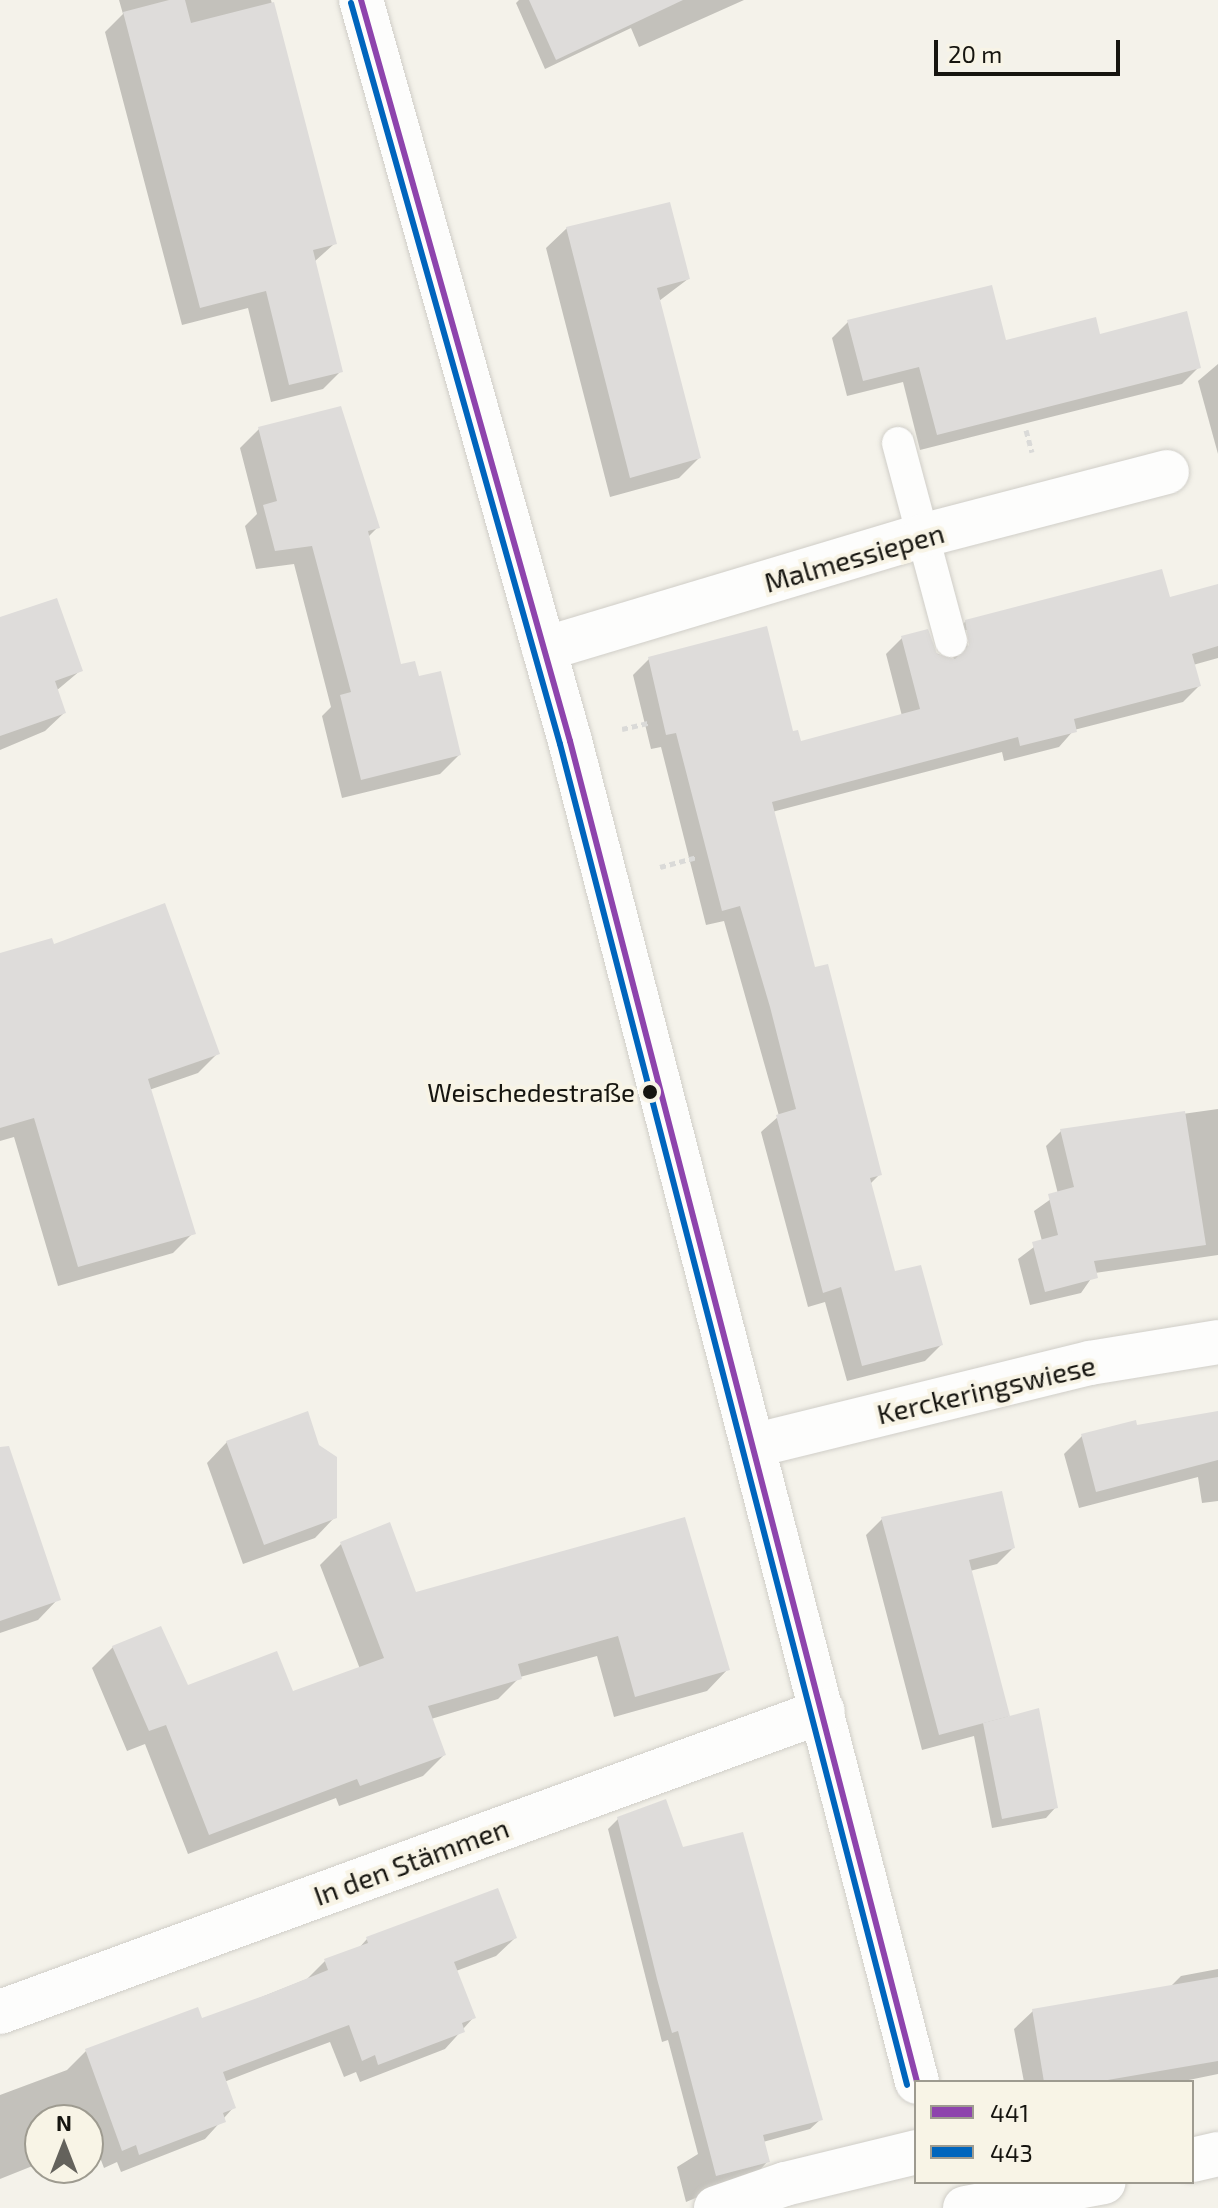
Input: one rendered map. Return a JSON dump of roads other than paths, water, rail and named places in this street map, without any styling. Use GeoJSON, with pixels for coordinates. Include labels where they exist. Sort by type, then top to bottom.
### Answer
{"type":"FeatureCollection","features":[{"type":"Feature","properties":{"kind":"street"},"geometry":{"type":"LineString","coordinates":[[361,0],[544,649],[756,1445],[916,2080]]}},
{"type":"Feature","properties":{"kind":"street","name":"Malmessiepen"},"geometry":{"type":"LineString","coordinates":[[544,649],[925,535],[1167,472]]}},
{"type":"Feature","properties":{"kind":"street","name":"Kerckeringswiese"},"geometry":{"type":"LineString","coordinates":[[756,1445],[1090,1363],[1218,1342]]}},
{"type":"Feature","properties":{"kind":"street","name":"In den Stämmen"},"geometry":{"type":"LineString","coordinates":[[0,2012],[823,1711]]}},
{"type":"Feature","properties":{"kind":"street"},"geometry":{"type":"LineString","coordinates":[[716,2208],[785,2184],[914,2152]]}},
{"type":"Feature","properties":{"kind":"street"},"geometry":{"type":"LineString","coordinates":[[1194,2160],[1218,2154]]}},
{"type":"Feature","properties":{"kind":"street"},"geometry":{"type":"LineString","coordinates":[[944,2184],[950,2208]]}},
{"type":"Feature","properties":{"kind":"street"},"geometry":{"type":"LineString","coordinates":[[965,2208],[1093,2184]]}},
{"type":"Feature","properties":{"kind":"lane"},"geometry":{"type":"LineString","coordinates":[[898,443],[951,641]]}},
{"type":"Feature","properties":{"kind":"place","name":"Weischedestraße"},"geometry":{"type":"Point","coordinates":[650,1092]}}]}
